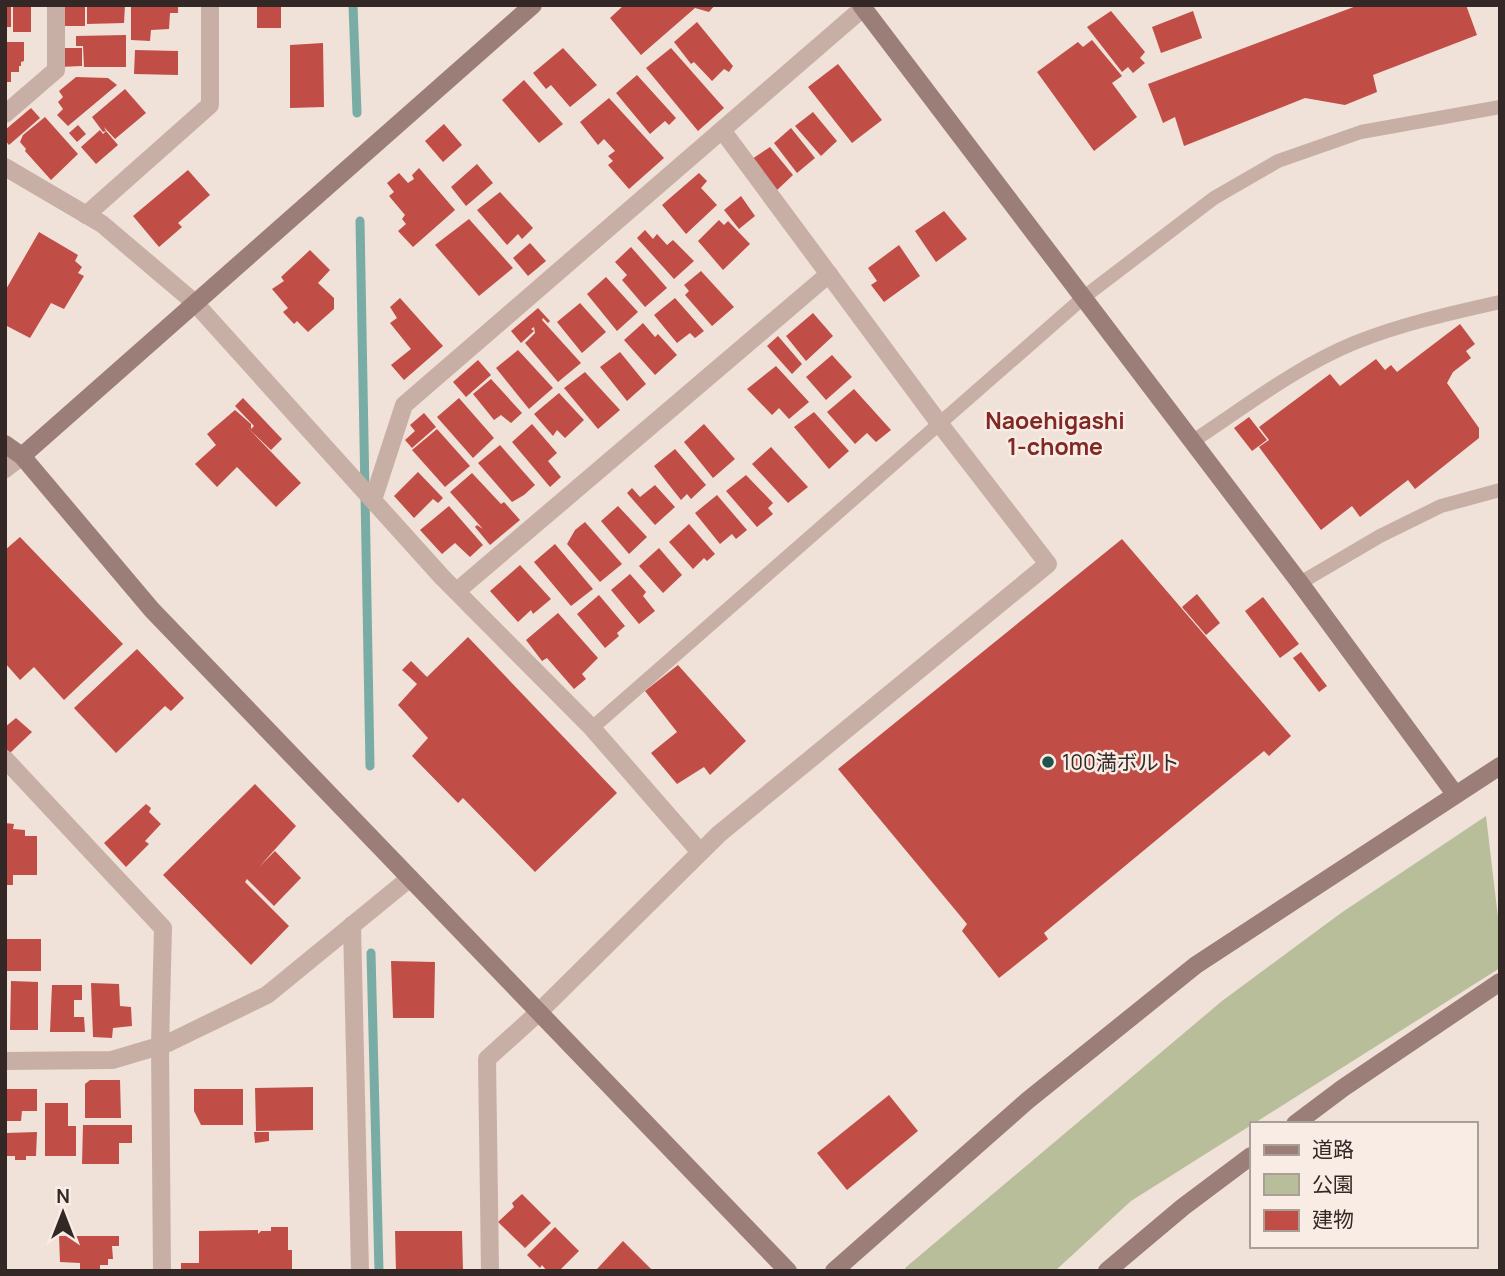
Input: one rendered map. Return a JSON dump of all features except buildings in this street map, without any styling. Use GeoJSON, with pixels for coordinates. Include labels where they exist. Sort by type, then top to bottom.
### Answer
{"type":"FeatureCollection","features":[{"type":"Feature","properties":{"kind":"street"},"geometry":{"type":"LineString","coordinates":[[5,114],[55,69],[56,5]]}},
{"type":"Feature","properties":{"kind":"street"},"geometry":{"type":"LineString","coordinates":[[86,215],[210,105],[210,5]]}},
{"type":"Feature","properties":{"kind":"street"},"geometry":{"type":"LineString","coordinates":[[5,469],[533,5]]}},
{"type":"Feature","properties":{"kind":"street"},"geometry":{"type":"LineString","coordinates":[[377,505],[404,405],[862,7],[1300,583],[1455,794]]}},
{"type":"Feature","properties":{"kind":"street"},"geometry":{"type":"LineString","coordinates":[[490,1271],[486,1059],[538,1012],[719,834],[1048,564],[939,423],[722,130]]}},
{"type":"Feature","properties":{"kind":"street"},"geometry":{"type":"LineString","coordinates":[[5,167],[102,224],[195,303],[457,591],[592,728],[700,852]]}},
{"type":"Feature","properties":{"kind":"street"},"geometry":{"type":"LineString","coordinates":[[457,591],[829,274]]}},
{"type":"Feature","properties":{"kind":"street"},"geometry":{"type":"LineString","coordinates":[[5,444],[22,456],[152,610],[788,1271]]}},
{"type":"Feature","properties":{"kind":"street"},"geometry":{"type":"LineString","coordinates":[[5,759],[163,928],[160,1046],[162,1271]]}},
{"type":"Feature","properties":{"kind":"street"},"geometry":{"type":"LineString","coordinates":[[834,1271],[1027,1101],[1196,965],[1500,766]]}},
{"type":"Feature","properties":{"kind":"street"},"geometry":{"type":"LineString","coordinates":[[5,1061],[112,1060],[160,1046],[267,995],[410,878]]}},
{"type":"Feature","properties":{"kind":"street"},"geometry":{"type":"LineString","coordinates":[[352,925],[359,1271]]}},
{"type":"Feature","properties":{"kind":"street"},"geometry":{"type":"LineString","coordinates":[[1298,1122],[1343,1088],[1500,982]]}},
{"type":"Feature","properties":{"kind":"street"},"geometry":{"type":"LineString","coordinates":[[1107,1271],[1183,1207],[1250,1157]]}},
{"type":"Feature","properties":{"kind":"lane"},"geometry":{"type":"LineString","coordinates":[[592,728],[1084,297],[1214,198],[1278,161],[1361,132],[1500,107]]}},
{"type":"Feature","properties":{"kind":"lane"},"geometry":{"type":"LineString","coordinates":[[1193,441],[1300,371],[1354,343],[1423,320],[1500,302]]}},
{"type":"Feature","properties":{"kind":"lane"},"geometry":{"type":"LineString","coordinates":[[1300,583],[1380,536],[1441,506],[1500,490]]}},
{"type":"Feature","properties":{"kind":"green space"},"geometry":{"type":"Polygon","coordinates":[[[1486,816],[1500,934],[1500,968],[1256,1122],[1250,1122],[1250,1126],[1131,1201],[1055,1271],[907,1271],[905,1268],[1222,1001],[1341,913],[1486,816]]]}},
{"type":"Feature","properties":{"kind":"waterway"},"geometry":{"type":"LineString","coordinates":[[353,5],[357,113]]}},
{"type":"Feature","properties":{"kind":"waterway"},"geometry":{"type":"LineString","coordinates":[[360,221],[370,766]]}},
{"type":"Feature","properties":{"kind":"waterway"},"geometry":{"type":"LineString","coordinates":[[371,953],[379,1271]]}},
{"type":"Feature","properties":{"kind":"place","name":"100満ボルト"},"geometry":{"type":"Point","coordinates":[1048,762]}},
{"type":"Feature","properties":{"kind":"district","name":"Naoehigashi 1-chome"},"geometry":{"type":"Point","coordinates":[1055,433]}}]}
